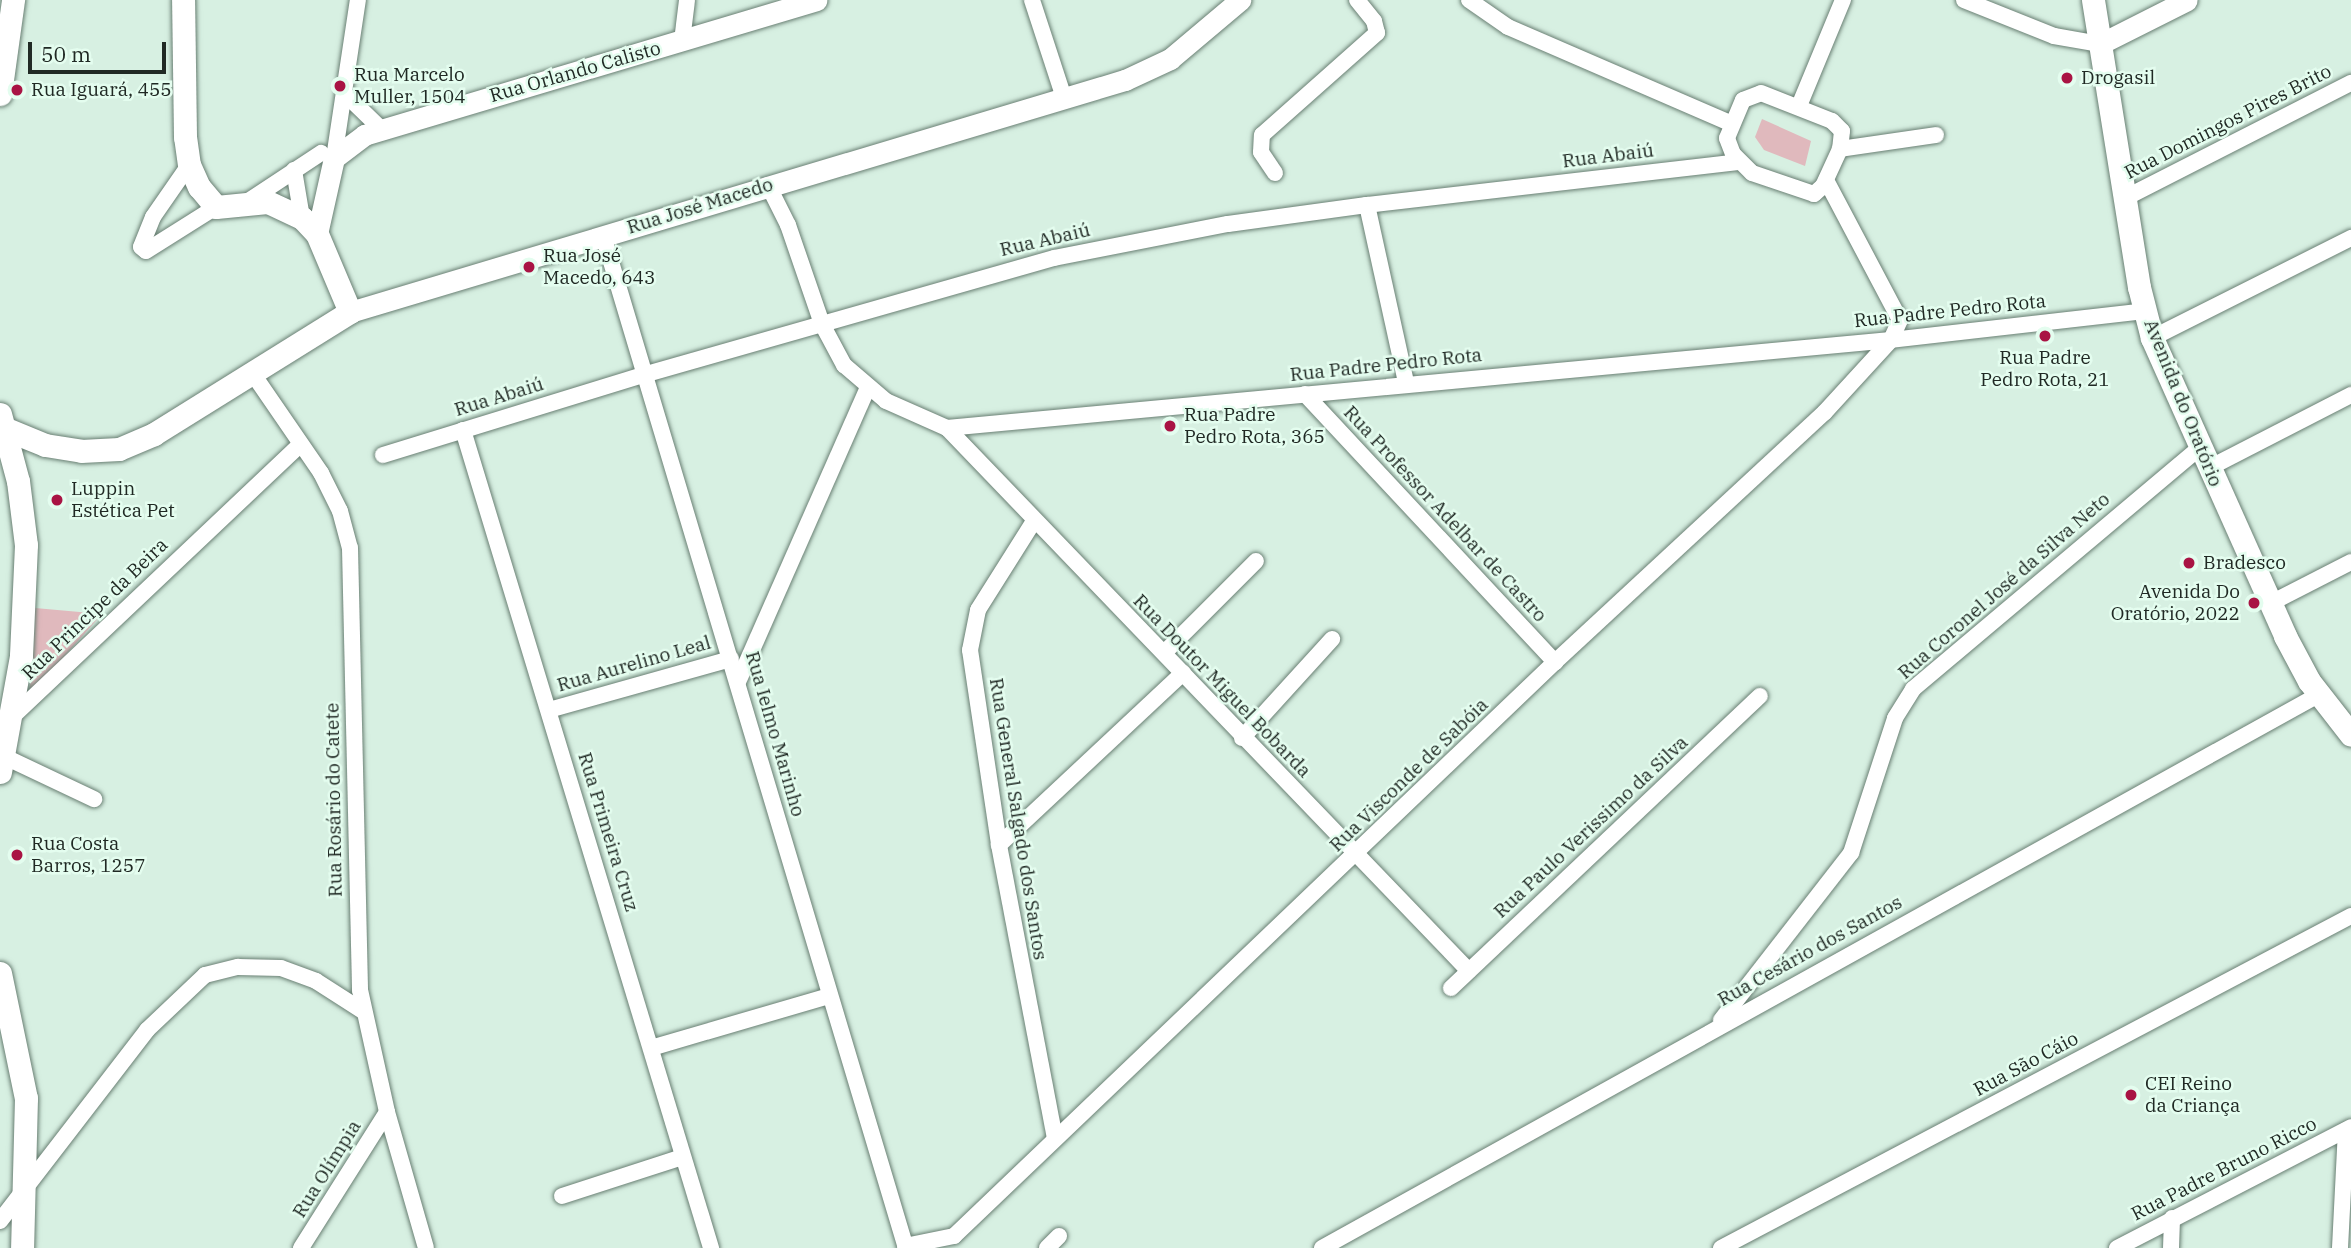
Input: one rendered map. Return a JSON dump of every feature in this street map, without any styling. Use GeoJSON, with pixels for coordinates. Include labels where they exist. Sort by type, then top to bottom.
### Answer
{"type":"FeatureCollection","features":[{"type":"Feature","properties":{"kind":"main road"},"geometry":{"type":"LineString","coordinates":[[0,94],[13,0]]}},
{"type":"Feature","properties":{"kind":"main road"},"geometry":{"type":"LineString","coordinates":[[183,0],[189,165],[199,187],[216,206],[267,202],[309,226],[350,312]]}},
{"type":"Feature","properties":{"kind":"main road","name":"Avenida do Oratório"},"geometry":{"type":"LineString","coordinates":[[2093,0],[2125,198],[2152,338],[2269,604],[2320,694],[2351,735]]}},
{"type":"Feature","properties":{"kind":"main road","name":"Rua José Macedo"},"geometry":{"type":"LineString","coordinates":[[3,422],[45,445],[81,452],[119,449],[154,434],[251,371],[350,312]]}},
{"type":"Feature","properties":{"kind":"main road"},"geometry":{"type":"LineString","coordinates":[[1,764],[21,656],[26,545],[18,481],[3,422]]}},
{"type":"Feature","properties":{"kind":"main road"},"geometry":{"type":"LineString","coordinates":[[0,973],[26,1098],[22,1248]]}},
{"type":"Feature","properties":{"kind":"street"},"geometry":{"type":"LineString","coordinates":[[309,226],[344,93],[358,0]]}},
{"type":"Feature","properties":{"kind":"street"},"geometry":{"type":"LineString","coordinates":[[682,41],[687,0]]}},
{"type":"Feature","properties":{"kind":"street","name":"Rua Orlando Calisto"},"geometry":{"type":"LineString","coordinates":[[328,156],[380,128],[816,0]]}},
{"type":"Feature","properties":{"kind":"street"},"geometry":{"type":"LineString","coordinates":[[1032,0],[1064,98]]}},
{"type":"Feature","properties":{"kind":"street","name":"Rua José Macedo"},"geometry":{"type":"LineString","coordinates":[[350,312],[1125,80],[1162,64],[1240,0]]}},
{"type":"Feature","properties":{"kind":"street"},"geometry":{"type":"LineString","coordinates":[[1275,173],[1261,152],[1262,135],[1377,33],[1374,21],[1357,0]]}},
{"type":"Feature","properties":{"kind":"street"},"geometry":{"type":"LineString","coordinates":[[1469,0],[1508,27],[1732,124]]}},
{"type":"Feature","properties":{"kind":"street"},"geometry":{"type":"LineString","coordinates":[[1799,106],[1843,0]]}},
{"type":"Feature","properties":{"kind":"street"},"geometry":{"type":"LineString","coordinates":[[1964,0],[2054,36],[2100,44],[2187,0]]}},
{"type":"Feature","properties":{"kind":"street","name":"Rua Domingos Pires Brito"},"geometry":{"type":"LineString","coordinates":[[2125,198],[2351,83]]}},
{"type":"Feature","properties":{"kind":"street"},"geometry":{"type":"LineString","coordinates":[[344,93],[380,128]]}},
{"type":"Feature","properties":{"kind":"street"},"geometry":{"type":"LineString","coordinates":[[1753,93],[1799,106],[1840,127],[1840,149],[1821,189],[1810,194],[1752,173],[1737,162],[1727,138],[1732,124],[1743,100],[1753,93]]}},
{"type":"Feature","properties":{"kind":"street"},"geometry":{"type":"LineString","coordinates":[[1840,149],[1936,135]]}},
{"type":"Feature","properties":{"kind":"street"},"geometry":{"type":"LineString","coordinates":[[247,202],[294,170],[328,156]]}},
{"type":"Feature","properties":{"kind":"street","name":"Rua Abaiú"},"geometry":{"type":"LineString","coordinates":[[383,455],[643,375],[1054,258],[1228,225],[1367,205],[1737,162]]}},
{"type":"Feature","properties":{"kind":"street"},"geometry":{"type":"LineString","coordinates":[[189,165],[153,217],[141,247],[146,251],[216,206]]}},
{"type":"Feature","properties":{"kind":"street"},"geometry":{"type":"LineString","coordinates":[[294,170],[309,226]]}},
{"type":"Feature","properties":{"kind":"street"},"geometry":{"type":"LineString","coordinates":[[1826,180],[1900,320],[1891,340]]}},
{"type":"Feature","properties":{"kind":"street","name":"Rua Padre Pedro Rota"},"geometry":{"type":"LineString","coordinates":[[768,186],[788,225],[822,324],[844,365],[867,389],[925,422],[947,428],[1406,383],[1891,340],[2145,311]]}},
{"type":"Feature","properties":{"kind":"street"},"geometry":{"type":"LineString","coordinates":[[1367,205],[1406,383]]}},
{"type":"Feature","properties":{"kind":"street","name":"Rua Ielmo Marinho"},"geometry":{"type":"LineString","coordinates":[[603,235],[905,1247]]}},
{"type":"Feature","properties":{"kind":"street"},"geometry":{"type":"LineString","coordinates":[[2152,338],[2351,237]]}},
{"type":"Feature","properties":{"kind":"street","name":"Rua Visconde de Sabóia"},"geometry":{"type":"LineString","coordinates":[[954,1242],[1055,1138],[1356,856],[1555,662],[1824,414],[1891,340]]}},
{"type":"Feature","properties":{"kind":"street","name":"Rua Rosário do Catete"},"geometry":{"type":"LineString","coordinates":[[251,371],[302,444],[340,511],[350,548],[363,1011],[387,1112],[426,1248]]}},
{"type":"Feature","properties":{"kind":"street"},"geometry":{"type":"LineString","coordinates":[[738,682],[867,389]]}},
{"type":"Feature","properties":{"kind":"street","name":"Rua Professor Adelbar de Castro"},"geometry":{"type":"LineString","coordinates":[[1305,394],[1555,662]]}},
{"type":"Feature","properties":{"kind":"street"},"geometry":{"type":"LineString","coordinates":[[2209,468],[2351,395]]}},
{"type":"Feature","properties":{"kind":"street","name":"Rua Doutor Miguel Bobarda"},"geometry":{"type":"LineString","coordinates":[[947,428],[1034,522],[1164,653],[1242,738],[1469,971]]}},
{"type":"Feature","properties":{"kind":"street","name":"Rua Primeira Cruz"},"geometry":{"type":"LineString","coordinates":[[463,430],[711,1248]]}},
{"type":"Feature","properties":{"kind":"street","name":"Rua Principe da Beira"},"geometry":{"type":"LineString","coordinates":[[10,719],[302,444]]}},
{"type":"Feature","properties":{"kind":"street","name":"Rua Coronel José da Silva Neto"},"geometry":{"type":"LineString","coordinates":[[1715,1027],[1851,853],[1895,719],[1913,689],[2200,447]]}},
{"type":"Feature","properties":{"kind":"street","name":"Rua General Salgado dos Santos"},"geometry":{"type":"LineString","coordinates":[[1034,522],[978,610],[972,628],[970,650],[999,845],[1055,1138]]}},
{"type":"Feature","properties":{"kind":"street"},"geometry":{"type":"LineString","coordinates":[[1164,653],[1256,561]]}},
{"type":"Feature","properties":{"kind":"street"},"geometry":{"type":"LineString","coordinates":[[2269,604],[2351,562]]}},
{"type":"Feature","properties":{"kind":"street"},"geometry":{"type":"LineString","coordinates":[[1242,738],[1332,639]]}},
{"type":"Feature","properties":{"kind":"street","name":"Rua Aurelino Leal"},"geometry":{"type":"LineString","coordinates":[[549,710],[731,659]]}},
{"type":"Feature","properties":{"kind":"street"},"geometry":{"type":"LineString","coordinates":[[999,845],[1183,673]]}},
{"type":"Feature","properties":{"kind":"street","name":"Rua Cesário dos Santos"},"geometry":{"type":"LineString","coordinates":[[1322,1248],[1715,1027],[2320,694]]}},
{"type":"Feature","properties":{"kind":"street","name":"Rua Paulo Verissimo da Silva"},"geometry":{"type":"LineString","coordinates":[[1451,988],[1760,696]]}},
{"type":"Feature","properties":{"kind":"street"},"geometry":{"type":"LineString","coordinates":[[1,764],[93,799]]}},
{"type":"Feature","properties":{"kind":"street","name":"Rua São Cáio"},"geometry":{"type":"LineString","coordinates":[[1721,1248],[2351,916]]}},
{"type":"Feature","properties":{"kind":"street"},"geometry":{"type":"LineString","coordinates":[[0,1221],[148,1030],[205,975],[238,967],[281,968],[316,981],[363,1011]]}},
{"type":"Feature","properties":{"kind":"street"},"geometry":{"type":"LineString","coordinates":[[651,1048],[829,996]]}},
{"type":"Feature","properties":{"kind":"street","name":"Rua Olímpia"},"geometry":{"type":"LineString","coordinates":[[301,1248],[387,1112]]}},
{"type":"Feature","properties":{"kind":"street"},"geometry":{"type":"LineString","coordinates":[[2340,1248],[2349,1128]]}},
{"type":"Feature","properties":{"kind":"street","name":"Rua Padre Bruno Ricco"},"geometry":{"type":"LineString","coordinates":[[2117,1248],[2349,1128]]}},
{"type":"Feature","properties":{"kind":"street"},"geometry":{"type":"LineString","coordinates":[[562,1196],[683,1157]]}},
{"type":"Feature","properties":{"kind":"street"},"geometry":{"type":"LineString","coordinates":[[2171,1248],[2172,1219]]}},
{"type":"Feature","properties":{"kind":"street"},"geometry":{"type":"LineString","coordinates":[[1047,1248],[1059,1236]]}},
{"type":"Feature","properties":{"kind":"street"},"geometry":{"type":"LineString","coordinates":[[905,1247],[954,1242]]}},
{"type":"Feature","properties":{"kind":"shaded area"},"geometry":{"type":"Polygon","coordinates":[[[1762,119],[1811,141],[1805,166],[1764,150],[1755,137],[1762,119]]]}},
{"type":"Feature","properties":{"kind":"shaded area"},"geometry":{"type":"Polygon","coordinates":[[[35,608],[102,614],[29,696],[34,641],[35,608]]]}},
{"type":"Feature","properties":{"kind":"place","name":"Drogasil"},"geometry":{"type":"Point","coordinates":[2067,78]}},
{"type":"Feature","properties":{"kind":"place","name":"Rua Marcelo Muller, 1504"},"geometry":{"type":"Point","coordinates":[340,86]}},
{"type":"Feature","properties":{"kind":"place","name":"Rua Iguará, 455"},"geometry":{"type":"Point","coordinates":[17,90]}},
{"type":"Feature","properties":{"kind":"place","name":"Rua José Macedo, 643"},"geometry":{"type":"Point","coordinates":[529,267]}},
{"type":"Feature","properties":{"kind":"place","name":"Rua Padre Pedro Rota, 21"},"geometry":{"type":"Point","coordinates":[2045,336]}},
{"type":"Feature","properties":{"kind":"place","name":"Rua Padre Pedro Rota, 365"},"geometry":{"type":"Point","coordinates":[1170,426]}},
{"type":"Feature","properties":{"kind":"place","name":"Luppin Estética Pet"},"geometry":{"type":"Point","coordinates":[57,500]}},
{"type":"Feature","properties":{"kind":"place","name":"Bradesco"},"geometry":{"type":"Point","coordinates":[2189,563]}},
{"type":"Feature","properties":{"kind":"place","name":"Avenida Do Oratório, 2022"},"geometry":{"type":"Point","coordinates":[2254,603]}},
{"type":"Feature","properties":{"kind":"place","name":"Rua Costa Barros, 1257"},"geometry":{"type":"Point","coordinates":[17,855]}},
{"type":"Feature","properties":{"kind":"place","name":"CEI Reino da Criança"},"geometry":{"type":"Point","coordinates":[2131,1095]}}]}
